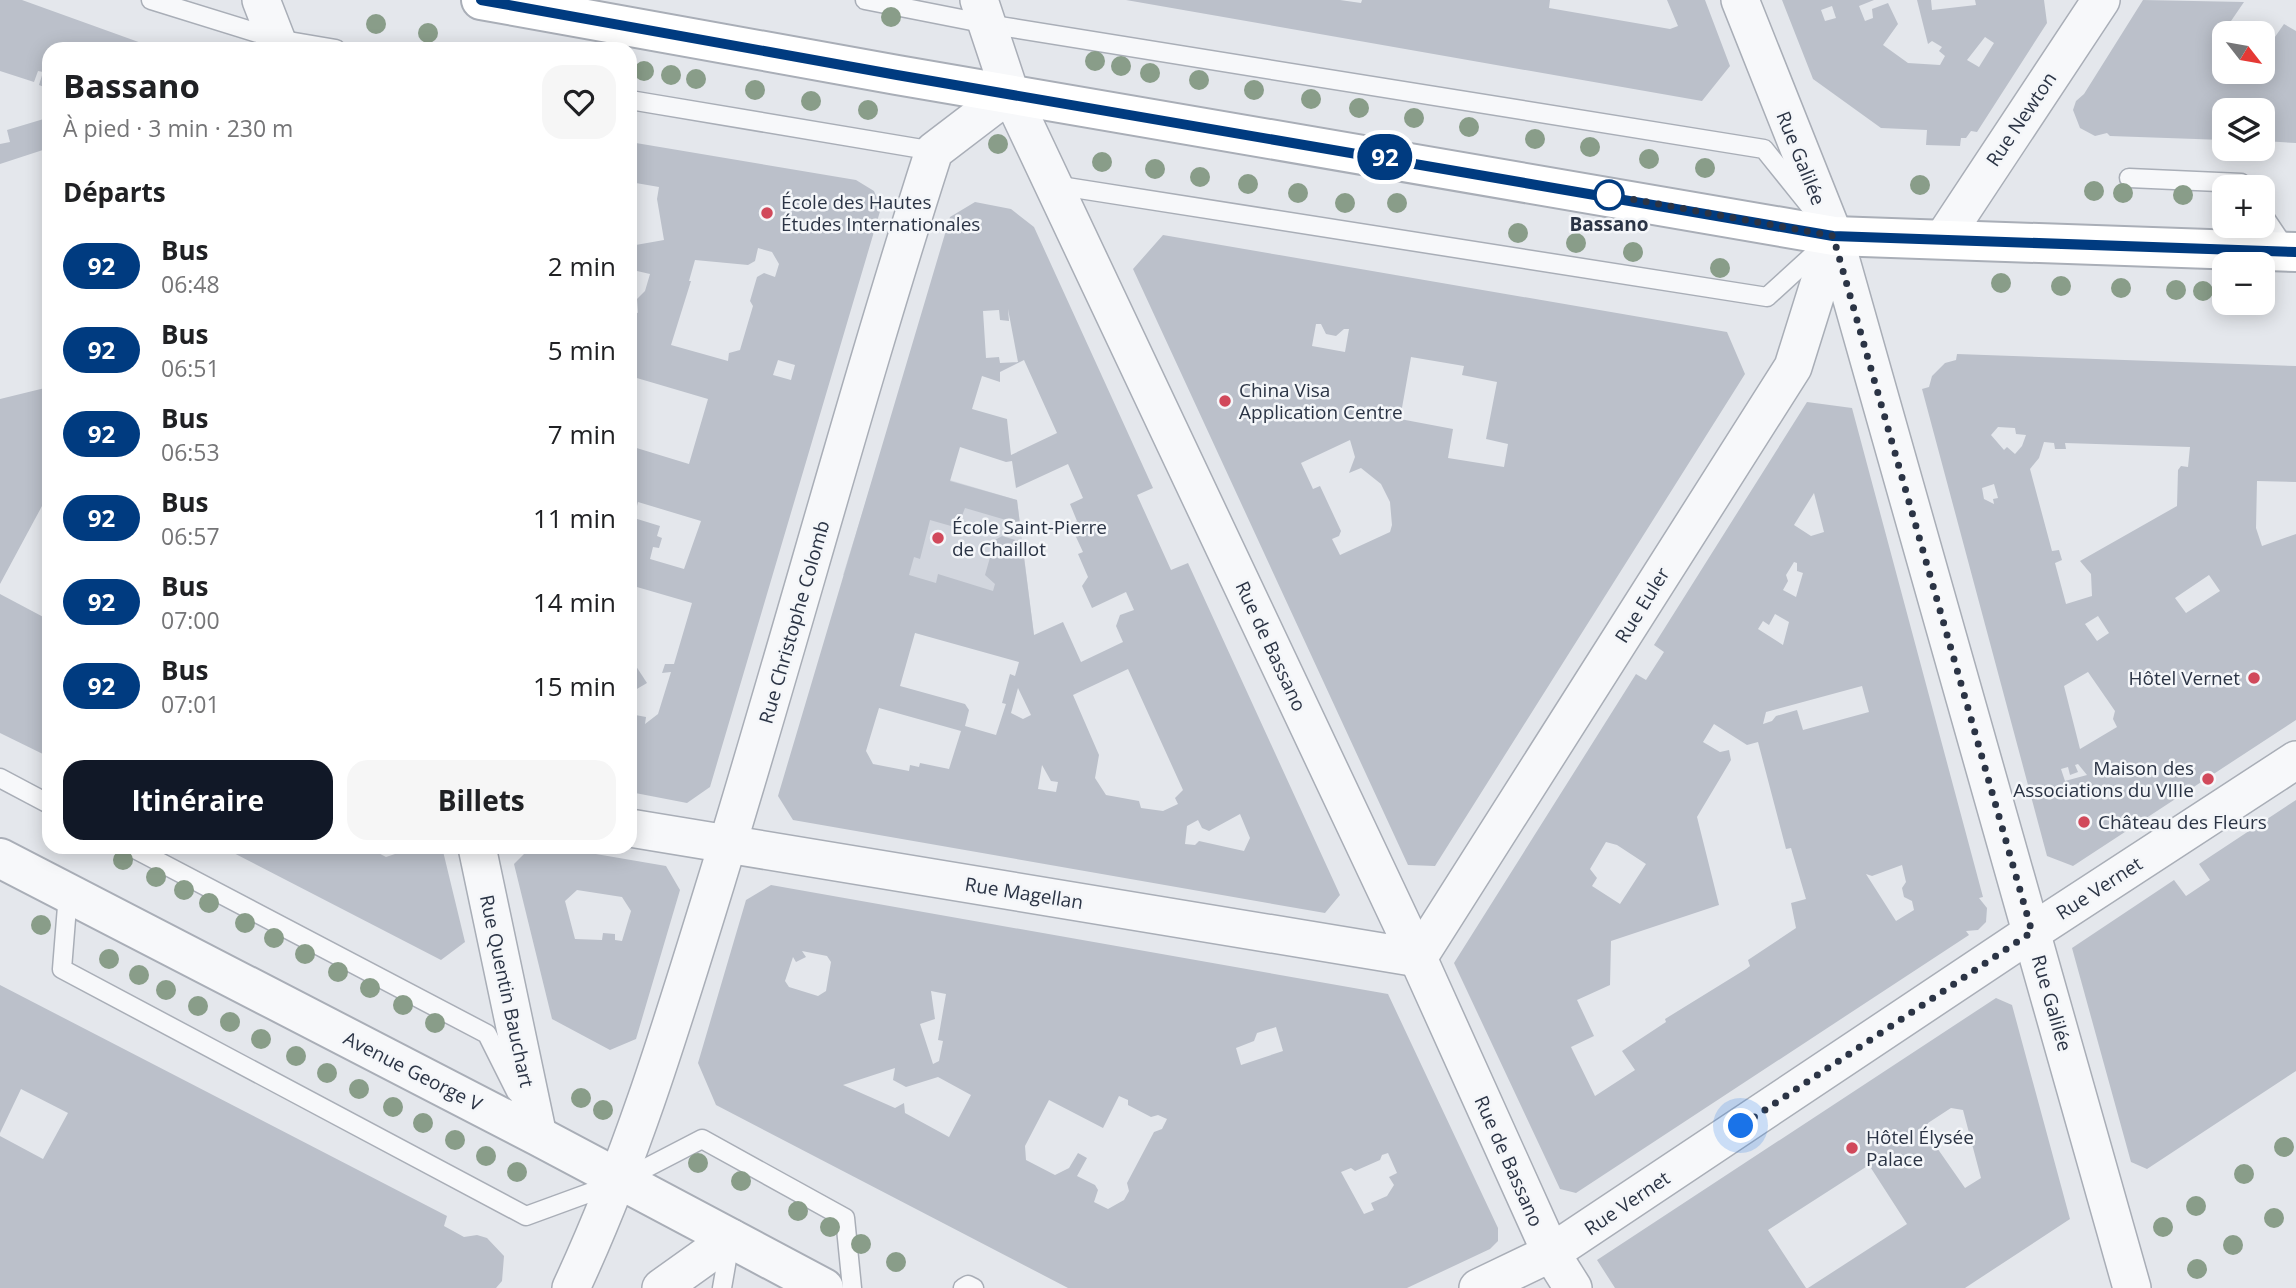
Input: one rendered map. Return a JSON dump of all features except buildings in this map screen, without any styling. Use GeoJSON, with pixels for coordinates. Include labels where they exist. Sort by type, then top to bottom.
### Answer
{"type":"FeatureCollection","features":[{"type":"Feature","properties":{"kind":"main road"},"geometry":{"type":"LineString","coordinates":[[481,0],[1833,236],[2292,252]]}},
{"type":"Feature","properties":{"kind":"street"},"geometry":{"type":"LineString","coordinates":[[261,0],[277,42]]}},
{"type":"Feature","properties":{"kind":"street","name":"Rue Galilée"},"geometry":{"type":"LineString","coordinates":[[1740,0],[1833,236],[2032,932],[2127,1286]]}},
{"type":"Feature","properties":{"kind":"street"},"geometry":{"type":"LineString","coordinates":[[2071,0],[2076,38]]}},
{"type":"Feature","properties":{"kind":"street","name":"Rue Newton"},"geometry":{"type":"LineString","coordinates":[[1942,239],[2101,0]]}},
{"type":"Feature","properties":{"kind":"street","name":"Rue de Bassano"},"geometry":{"type":"LineString","coordinates":[[983,12],[1010,93],[1418,958],[1551,1253],[1573,1288]]}},
{"type":"Feature","properties":{"kind":"street"},"geometry":{"type":"LineString","coordinates":[[934,151],[1010,93]]}},
{"type":"Feature","properties":{"kind":"street","name":"Rue Christophe Colomb"},"geometry":{"type":"LineString","coordinates":[[571,1288],[619,1182],[652,1090],[728,845],[934,151]]}},
{"type":"Feature","properties":{"kind":"street","name":"Rue Euler"},"geometry":{"type":"LineString","coordinates":[[1418,958],[1793,367],[1833,236]]}},
{"type":"Feature","properties":{"kind":"street","name":"Rue Vernet"},"geometry":{"type":"LineString","coordinates":[[1478,1288],[1551,1253],[2032,932],[2296,760]]}},
{"type":"Feature","properties":{"kind":"street","name":"Rue Magellan"},"geometry":{"type":"LineString","coordinates":[[637,829],[1418,958]]}},
{"type":"Feature","properties":{"kind":"street","name":"Rue Quentin Bauchart"},"geometry":{"type":"LineString","coordinates":[[478,854],[538,1136]]}},
{"type":"Feature","properties":{"kind":"street","name":"Avenue George V"},"geometry":{"type":"LineString","coordinates":[[0,858],[538,1136],[619,1182],[824,1288]]}},
{"type":"Feature","properties":{"kind":"street"},"geometry":{"type":"LineString","coordinates":[[661,1288],[731,1238]]}},
{"type":"Feature","properties":{"kind":"lane"},"geometry":{"type":"LineString","coordinates":[[150,0],[272,42]]}},
{"type":"Feature","properties":{"kind":"lane"},"geometry":{"type":"LineString","coordinates":[[864,0],[983,12],[1764,149],[1833,236],[1767,297],[1054,185]]}},
{"type":"Feature","properties":{"kind":"lane"},"geometry":{"type":"LineString","coordinates":[[637,101],[934,151]]}},
{"type":"Feature","properties":{"kind":"lane"},"geometry":{"type":"LineString","coordinates":[[2129,178],[2212,182]]}},
{"type":"Feature","properties":{"kind":"lane"},"geometry":{"type":"LineString","coordinates":[[2275,230],[2292,252]]}},
{"type":"Feature","properties":{"kind":"lane"},"geometry":{"type":"LineString","coordinates":[[0,778],[42,800]]}},
{"type":"Feature","properties":{"kind":"lane"},"geometry":{"type":"LineString","coordinates":[[144,854],[487,1034],[538,1136]]}},
{"type":"Feature","properties":{"kind":"lane"},"geometry":{"type":"LineString","coordinates":[[68,894],[62,969],[526,1216],[619,1182],[702,1139],[845,1218],[852,1288]]}},
{"type":"Feature","properties":{"kind":"lane"},"geometry":{"type":"LineString","coordinates":[[722,1288],[731,1238]]}},
{"type":"Feature","properties":{"kind":"lane"},"geometry":{"type":"LineString","coordinates":[[963,1288],[968,1285],[974,1288]]}},
{"type":"Feature","properties":{"kind":"shaded area","name":"École Saint-Pierre de Chaillot"},"geometry":{"type":"Polygon","coordinates":[[[879,459],[1017,500],[1034,635],[843,575],[879,459]]]}},
{"type":"Feature","properties":{"kind":"bus line","name":"92"},"geometry":{"type":"LineString","coordinates":[[481,0],[897,75],[1590,192],[1833,236],[2296,252]]}},
{"type":"Feature","properties":{"kind":"place","name":"Bassano"},"geometry":{"type":"Point","coordinates":[1609,195]}},
{"type":"Feature","properties":{"kind":"place","name":"École des Hautes Études Internationales"},"geometry":{"type":"Point","coordinates":[767,213]}},
{"type":"Feature","properties":{"kind":"place","name":"China Visa Application Centre"},"geometry":{"type":"Point","coordinates":[1225,401]}},
{"type":"Feature","properties":{"kind":"place","name":"École Saint-Pierre de Chaillot"},"geometry":{"type":"Point","coordinates":[938,538]}},
{"type":"Feature","properties":{"kind":"place","name":"Hôtel Vernet"},"geometry":{"type":"Point","coordinates":[2254,678]}},
{"type":"Feature","properties":{"kind":"place","name":"Maison des Associations du VIIIe"},"geometry":{"type":"Point","coordinates":[2208,779]}},
{"type":"Feature","properties":{"kind":"place","name":"Château des Fleurs"},"geometry":{"type":"Point","coordinates":[2084,822]}},
{"type":"Feature","properties":{"kind":"place","name":"Hôtel Élysée Palace"},"geometry":{"type":"Point","coordinates":[1852,1148]}},
{"type":"Feature","properties":{"kind":"route"},"geometry":{"type":"LineString","coordinates":[[1609,195],[1833,236],[1877,380],[2032,932],[1741,1126]]}}]}
